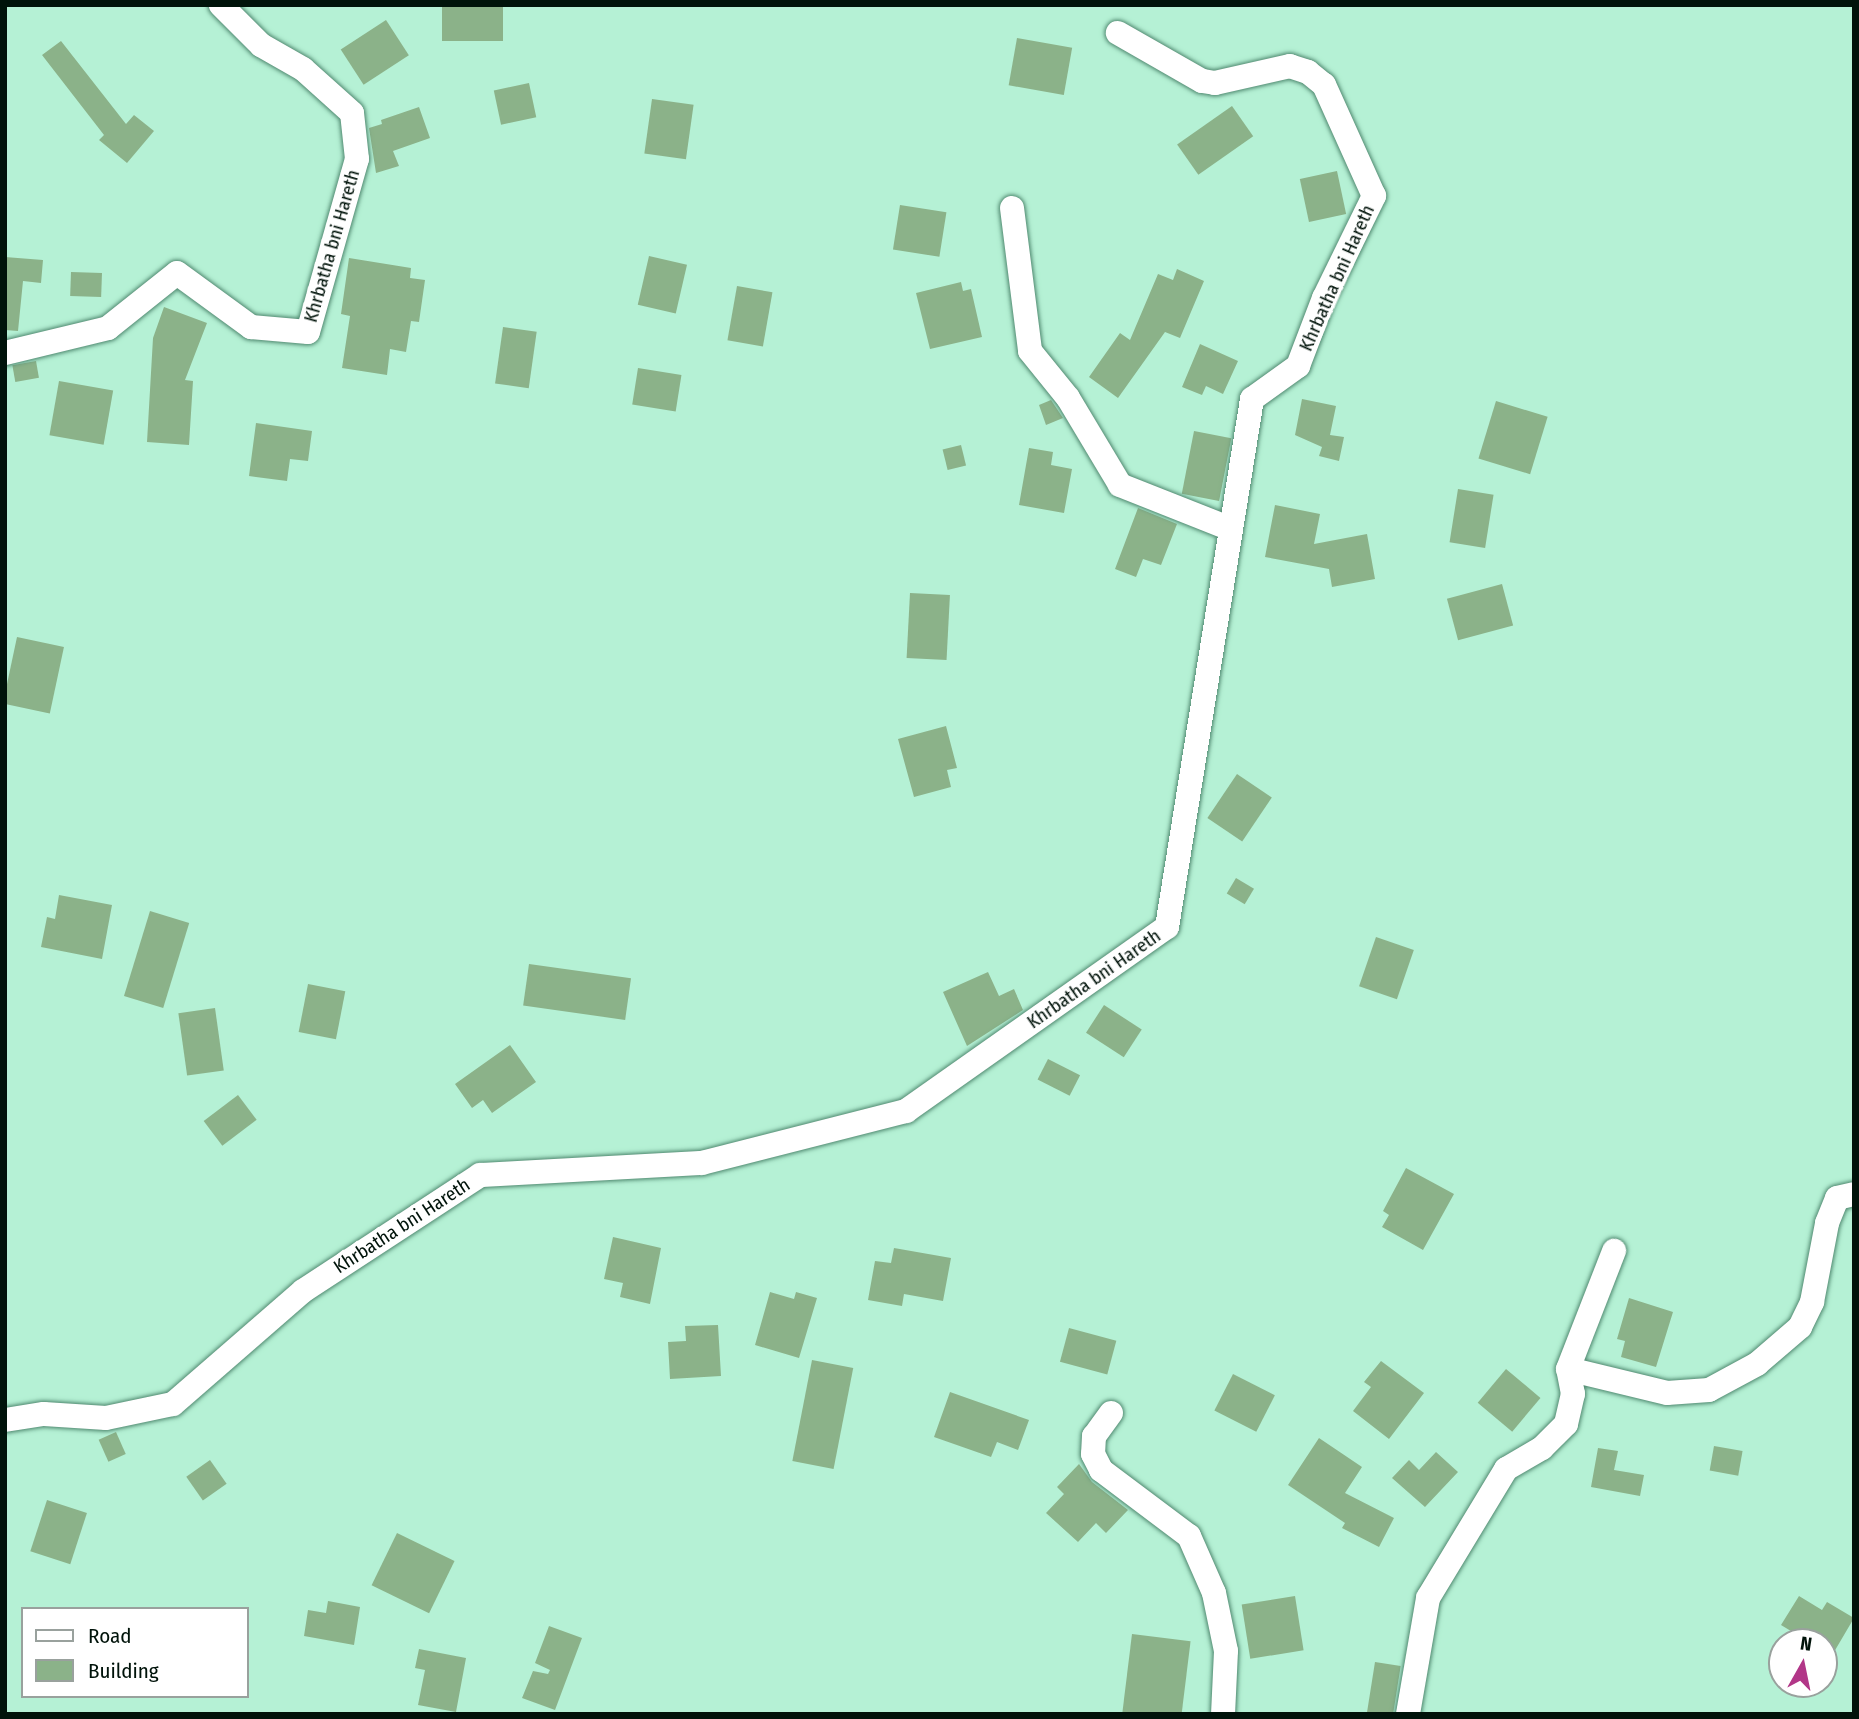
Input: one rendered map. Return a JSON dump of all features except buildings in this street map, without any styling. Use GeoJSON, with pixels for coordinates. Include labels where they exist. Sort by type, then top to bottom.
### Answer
{"type":"FeatureCollection","features":[{"type":"Feature","properties":{"kind":"street","name":"Khrbatha bni Hareth"},"geometry":{"type":"LineString","coordinates":[[5,353],[108,328],[177,273],[251,327],[308,332],[357,159],[352,113],[303,69],[261,45],[221,5]]}},
{"type":"Feature","properties":{"kind":"street","name":"Khrbatha bni Hareth"},"geometry":{"type":"LineString","coordinates":[[5,1420],[44,1414],[106,1418],[173,1404],[303,1291],[480,1175],[702,1163],[906,1111],[1167,927],[1252,399],[1298,366],[1324,298],[1374,196],[1324,85],[1308,72],[1290,66],[1215,83],[1202,81],[1118,33]]}},
{"type":"Feature","properties":{"kind":"street"},"geometry":{"type":"LineString","coordinates":[[1012,208],[1030,351],[1068,398],[1120,485],[1231,529]]}},
{"type":"Feature","properties":{"kind":"street"},"geometry":{"type":"LineString","coordinates":[[1568,1369],[1667,1392],[1709,1390],[1757,1364],[1800,1327],[1812,1302],[1826,1223],[1836,1198],[1854,1194]]}},
{"type":"Feature","properties":{"kind":"street"},"geometry":{"type":"LineString","coordinates":[[1408,1714],[1428,1598],[1506,1469],[1542,1448],[1566,1424],[1573,1394],[1568,1369],[1614,1251]]}},
{"type":"Feature","properties":{"kind":"street"},"geometry":{"type":"LineString","coordinates":[[1111,1413],[1094,1436],[1093,1454],[1101,1470],[1189,1536],[1214,1593],[1226,1651],[1223,1714]]}}]}
